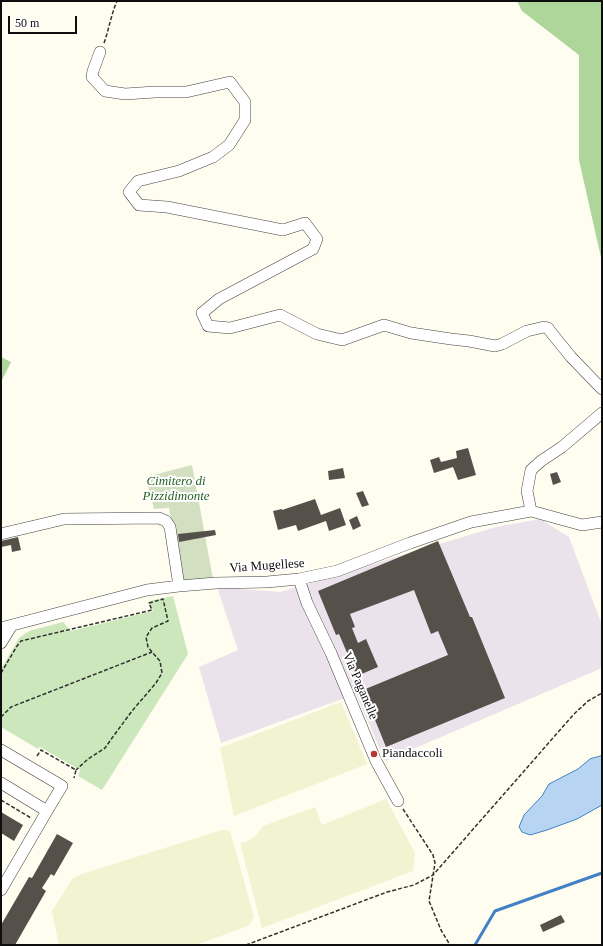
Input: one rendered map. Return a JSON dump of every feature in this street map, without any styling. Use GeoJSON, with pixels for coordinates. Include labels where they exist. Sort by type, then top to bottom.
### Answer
{"type":"FeatureCollection","features":[{"type":"Feature","properties":{"kind":"street"},"geometry":{"type":"LineString","coordinates":[[100,52],[92,77],[105,91],[125,94],[186,92],[230,82],[245,102],[245,120],[229,145],[213,157],[179,171],[138,180],[129,192],[139,205],[167,206],[283,230],[305,223],[318,239],[313,249],[219,299],[202,313],[208,326],[230,328],[280,315],[317,334],[342,340],[384,325],[411,333],[495,346],[527,331],[544,327],[550,330],[571,356],[602,389]]}},
{"type":"Feature","properties":{"kind":"street"},"geometry":{"type":"LineString","coordinates":[[602,413],[562,447],[541,461],[531,470],[527,491],[531,511],[582,525],[602,522]]}},
{"type":"Feature","properties":{"kind":"street","name":"Via Mugellese"},"geometry":{"type":"LineString","coordinates":[[6,626],[147,590],[216,583],[267,582],[299,579],[337,571],[410,543],[471,522],[531,511]]}},
{"type":"Feature","properties":{"kind":"street"},"geometry":{"type":"LineString","coordinates":[[1,534],[64,519],[159,518],[166,521],[170,527],[178,586]]}},
{"type":"Feature","properties":{"kind":"street","name":"Via Paganelle"},"geometry":{"type":"LineString","coordinates":[[299,579],[307,603],[331,653],[376,761],[398,801]]}},
{"type":"Feature","properties":{"kind":"street"},"geometry":{"type":"LineString","coordinates":[[1,643],[6,626]]}},
{"type":"Feature","properties":{"kind":"street"},"geometry":{"type":"LineString","coordinates":[[1,750],[62,786],[1,890]]}},
{"type":"Feature","properties":{"kind":"street"},"geometry":{"type":"LineString","coordinates":[[1,783],[47,811]]}},
{"type":"Feature","properties":{"kind":"path"},"geometry":{"type":"LineString","coordinates":[[100,52],[108,32],[113,11],[118,1]]}},
{"type":"Feature","properties":{"kind":"path"},"geometry":{"type":"LineString","coordinates":[[1,673],[21,641],[152,610],[149,603],[163,599],[168,621],[152,628],[146,637],[148,647],[160,661],[162,673],[156,683],[132,711],[105,748],[88,759],[76,770],[74,778]]}},
{"type":"Feature","properties":{"kind":"path"},"geometry":{"type":"LineString","coordinates":[[1,717],[11,707],[152,652]]}},
{"type":"Feature","properties":{"kind":"path"},"geometry":{"type":"LineString","coordinates":[[246,945],[387,892],[414,885],[433,875],[574,714],[588,701],[602,693]]}},
{"type":"Feature","properties":{"kind":"path"},"geometry":{"type":"LineString","coordinates":[[37,756],[41,750],[76,770]]}},
{"type":"Feature","properties":{"kind":"path"},"geometry":{"type":"LineString","coordinates":[[1,800],[33,819]]}},
{"type":"Feature","properties":{"kind":"path"},"geometry":{"type":"LineString","coordinates":[[398,801],[432,855],[435,863],[429,901],[441,930],[450,945]]}},
{"type":"Feature","properties":{"kind":"shaded area"},"geometry":{"type":"Polygon","coordinates":[[[540,519],[569,537],[602,625],[602,668],[385,761],[356,694],[221,743],[199,667],[238,650],[217,587],[280,592],[496,527],[540,519]]]}},
{"type":"Feature","properties":{"kind":"green space"},"geometry":{"type":"Polygon","coordinates":[[[517,1],[602,1],[602,262],[579,160],[579,55],[522,11],[517,1]]]}},
{"type":"Feature","properties":{"kind":"green space"},"geometry":{"type":"Polygon","coordinates":[[[1,357],[11,362],[1,382],[1,357]]]}},
{"type":"Feature","properties":{"kind":"green space","name":"Cimitero di Pizzidimonte"},"geometry":{"type":"Polygon","coordinates":[[[192,465],[213,579],[182,581],[169,508],[154,509],[146,477],[192,465]]]}},
{"type":"Feature","properties":{"kind":"green space"},"geometry":{"type":"Polygon","coordinates":[[[173,596],[188,654],[102,790],[78,776],[80,770],[40,747],[38,749],[1,727],[1,669],[19,638],[29,631],[63,622],[71,631],[153,611],[149,601],[173,596]]]}},
{"type":"Feature","properties":{"kind":"green space"},"geometry":{"type":"Polygon","coordinates":[[[341,702],[367,764],[234,816],[220,748],[341,702]]]}},
{"type":"Feature","properties":{"kind":"green space"},"geometry":{"type":"Polygon","coordinates":[[[386,799],[415,853],[413,871],[262,928],[240,843],[246,842],[255,837],[263,826],[315,807],[322,825],[386,799]]]}},
{"type":"Feature","properties":{"kind":"green space"},"geometry":{"type":"Polygon","coordinates":[[[222,830],[230,831],[254,917],[248,926],[196,945],[59,945],[52,911],[73,878],[222,830]]]}},
{"type":"Feature","properties":{"kind":"water"},"geometry":{"type":"Polygon","coordinates":[[[602,756],[602,805],[577,819],[547,830],[530,835],[522,832],[519,827],[524,815],[542,796],[549,784],[578,769],[590,759],[602,756]]]}},
{"type":"Feature","properties":{"kind":"building"},"geometry":{"type":"Polygon","coordinates":[[[468,448],[476,475],[458,480],[453,467],[434,473],[430,460],[439,457],[441,462],[457,458],[456,451],[468,448]]]}},
{"type":"Feature","properties":{"kind":"building"},"geometry":{"type":"Polygon","coordinates":[[[343,468],[345,478],[329,480],[328,471],[343,468]]]}},
{"type":"Feature","properties":{"kind":"building"},"geometry":{"type":"Polygon","coordinates":[[[557,472],[561,482],[553,485],[550,474],[557,472]]]}},
{"type":"Feature","properties":{"kind":"building"},"geometry":{"type":"Polygon","coordinates":[[[363,491],[369,505],[362,507],[356,493],[363,491]]]}},
{"type":"Feature","properties":{"kind":"building"},"geometry":{"type":"Polygon","coordinates":[[[315,499],[321,515],[340,508],[346,525],[329,531],[326,521],[298,531],[296,525],[278,530],[273,511],[282,510],[315,499]]]}},
{"type":"Feature","properties":{"kind":"building"},"geometry":{"type":"Polygon","coordinates":[[[357,516],[361,526],[353,530],[349,520],[357,516]]]}},
{"type":"Feature","properties":{"kind":"building"},"geometry":{"type":"Polygon","coordinates":[[[215,530],[216,535],[179,542],[178,534],[215,530]]]}},
{"type":"Feature","properties":{"kind":"building"},"geometry":{"type":"Polygon","coordinates":[[[18,537],[21,550],[12,552],[11,545],[1,547],[1,541],[18,537]]]}},
{"type":"Feature","properties":{"kind":"building"},"geometry":{"type":"Polygon","coordinates":[[[438,541],[470,617],[472,617],[505,698],[386,747],[363,690],[448,655],[438,631],[431,634],[414,590],[350,614],[355,627],[352,628],[358,643],[366,639],[378,667],[357,676],[339,634],[336,635],[318,591],[438,541]]]}},
{"type":"Feature","properties":{"kind":"building"},"geometry":{"type":"Polygon","coordinates":[[[1,812],[23,825],[14,841],[1,833],[1,812]]]}},
{"type":"Feature","properties":{"kind":"building"},"geometry":{"type":"Polygon","coordinates":[[[57,834],[73,843],[54,876],[51,874],[42,888],[46,891],[15,945],[1,945],[1,925],[29,877],[32,878],[57,834]]]}},
{"type":"Feature","properties":{"kind":"building"},"geometry":{"type":"Polygon","coordinates":[[[561,915],[565,922],[543,932],[540,925],[561,915]]]}},
{"type":"Feature","properties":{"kind":"waterway"},"geometry":{"type":"LineString","coordinates":[[475,945],[495,911],[602,873]]}},
{"type":"Feature","properties":{"kind":"place","name":"Piandaccoli"},"geometry":{"type":"Point","coordinates":[374,754]}}]}
